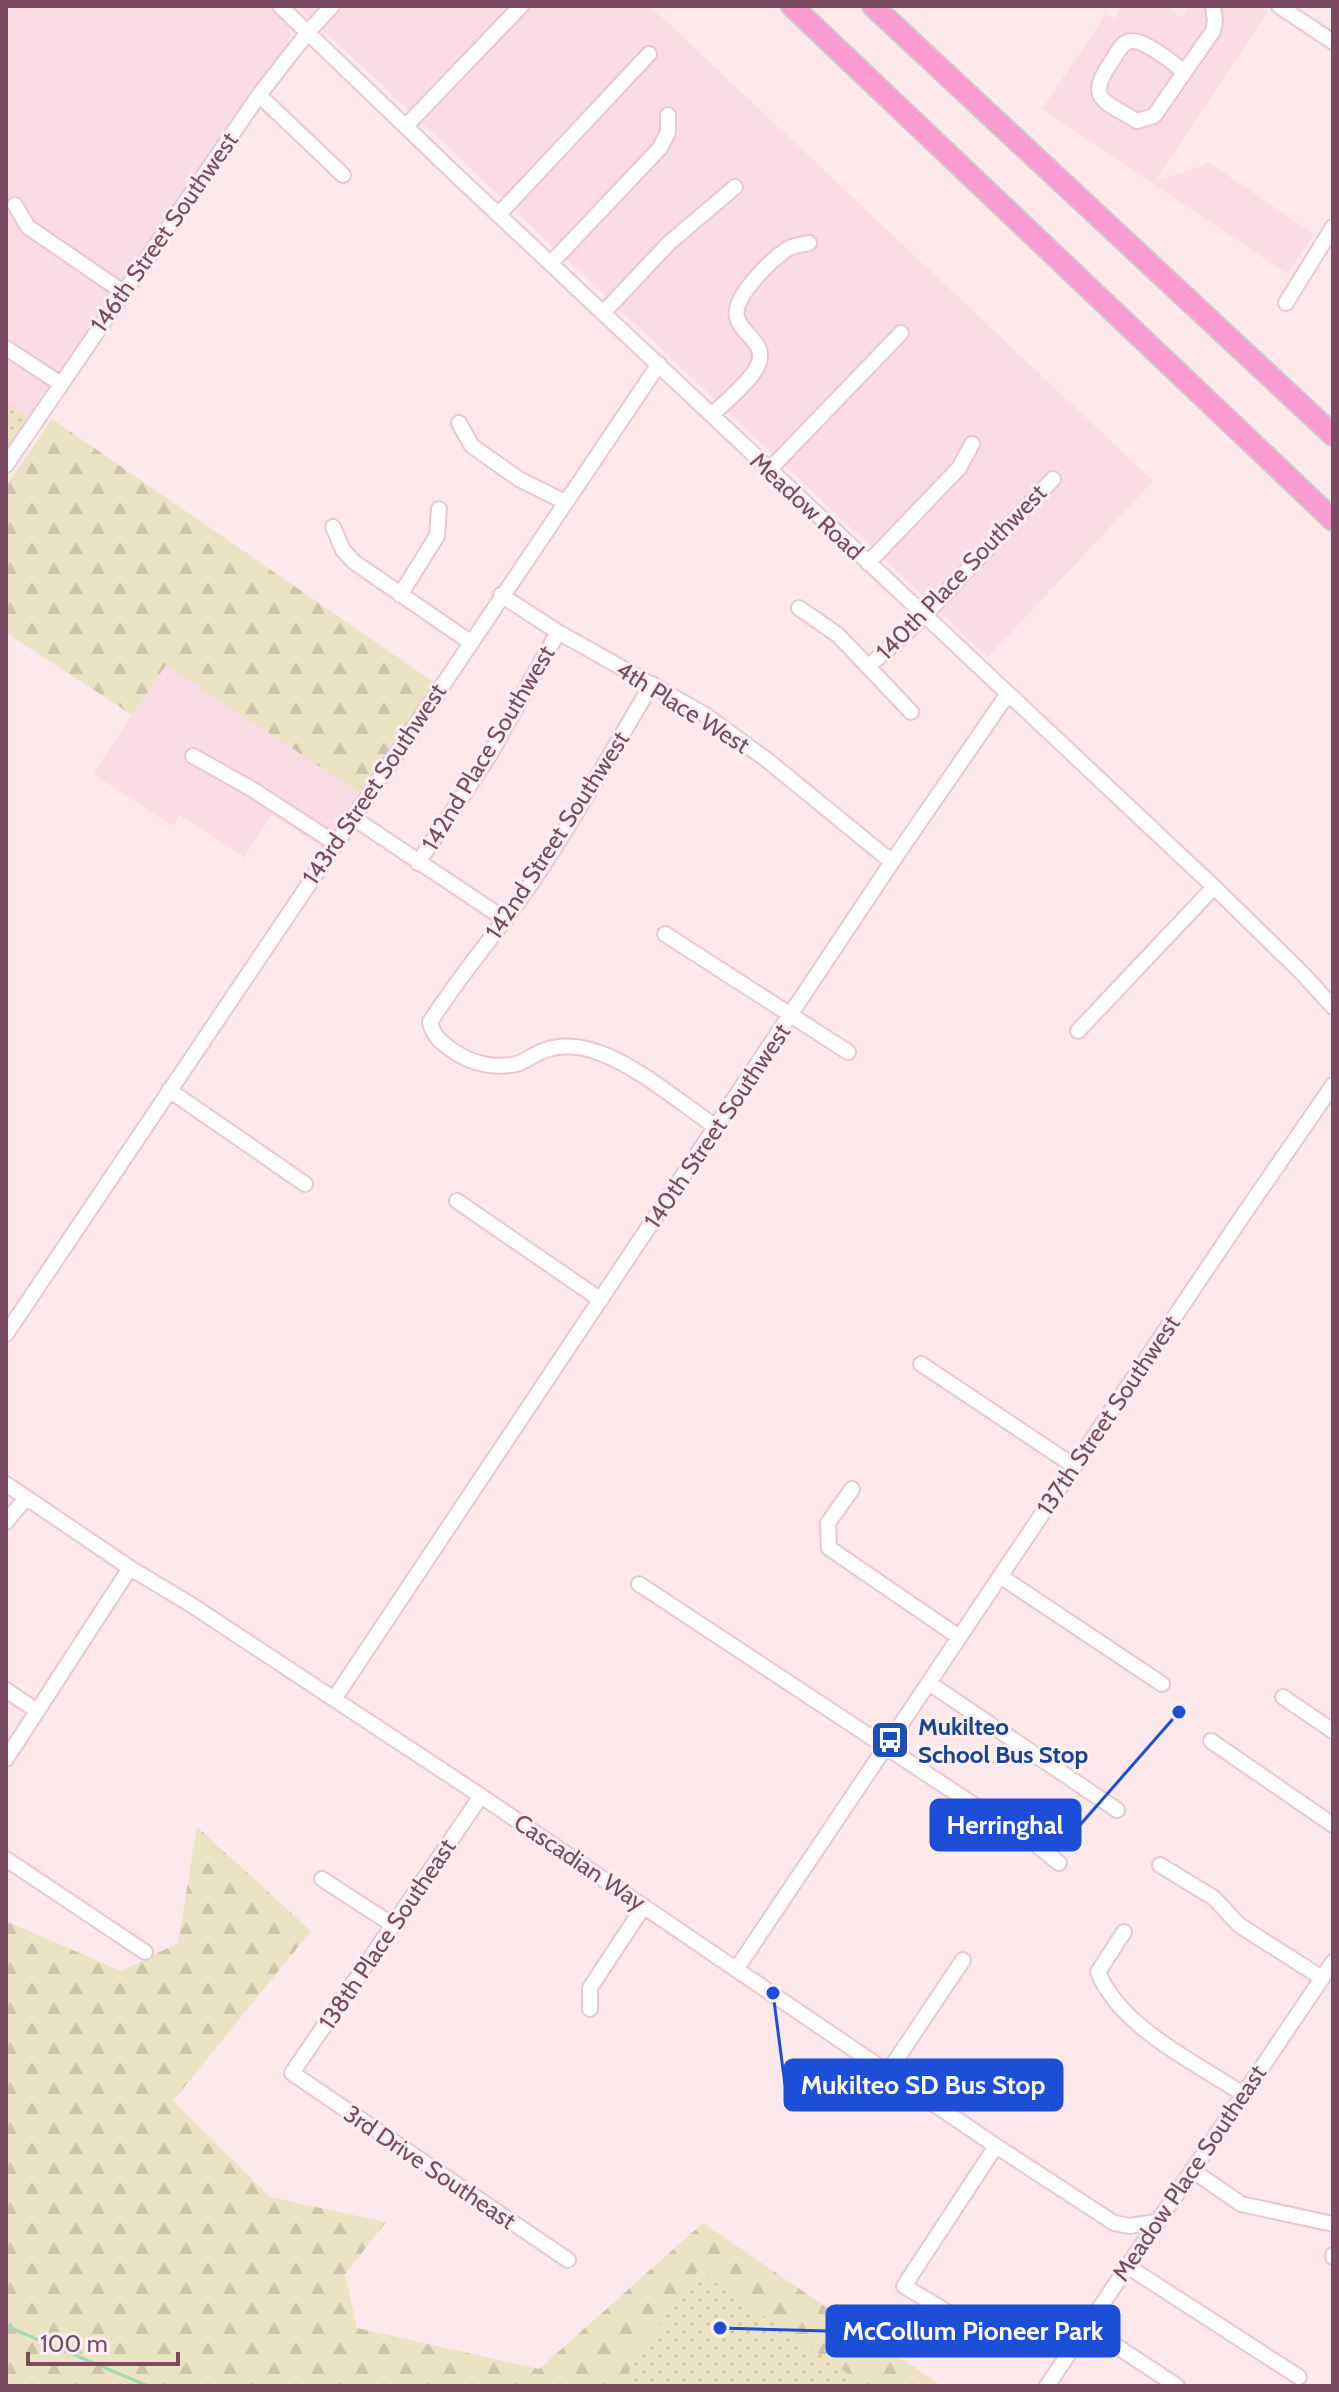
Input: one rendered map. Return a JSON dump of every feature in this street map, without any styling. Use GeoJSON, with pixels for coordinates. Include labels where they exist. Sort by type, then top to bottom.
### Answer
{"type":"FeatureCollection","features":[{"type":"Feature","properties":{"kind":"highway"},"geometry":{"type":"LineString","coordinates":[[792,6],[1333,520]]}},
{"type":"Feature","properties":{"kind":"highway"},"geometry":{"type":"LineString","coordinates":[[873,6],[1333,435]]}},
{"type":"Feature","properties":{"kind":"street","name":"Meadow Road"},"geometry":{"type":"LineString","coordinates":[[280,6],[1214,887],[1333,1007]]}},
{"type":"Feature","properties":{"kind":"street","name":"146th Street Southwest"},"geometry":{"type":"LineString","coordinates":[[6,465],[259,95],[332,6]]}},
{"type":"Feature","properties":{"kind":"street"},"geometry":{"type":"LineString","coordinates":[[406,126],[521,6]]}},
{"type":"Feature","properties":{"kind":"street"},"geometry":{"type":"LineString","coordinates":[[1185,72],[1143,43],[1132,40],[1122,45],[1099,80],[1098,89],[1102,100],[1137,121],[1154,116],[1185,72],[1213,31],[1213,6]]}},
{"type":"Feature","properties":{"kind":"street"},"geometry":{"type":"LineString","coordinates":[[1279,6],[1333,42]]}},
{"type":"Feature","properties":{"kind":"street"},"geometry":{"type":"LineString","coordinates":[[499,214],[649,54]]}},
{"type":"Feature","properties":{"kind":"street"},"geometry":{"type":"LineString","coordinates":[[259,95],[343,175]]}},
{"type":"Feature","properties":{"kind":"street"},"geometry":{"type":"LineString","coordinates":[[552,262],[660,148],[668,132],[668,115]]}},
{"type":"Feature","properties":{"kind":"street"},"geometry":{"type":"LineString","coordinates":[[604,312],[669,243],[735,187]]}},
{"type":"Feature","properties":{"kind":"street"},"geometry":{"type":"LineString","coordinates":[[15,205],[28,227],[123,292]]}},
{"type":"Feature","properties":{"kind":"street"},"geometry":{"type":"LineString","coordinates":[[1286,303],[1333,227]]}},
{"type":"Feature","properties":{"kind":"street"},"geometry":{"type":"LineString","coordinates":[[712,415],[758,365],[758,345],[737,320],[736,308],[741,295],[788,247],[809,243]]}},
{"type":"Feature","properties":{"kind":"street"},"geometry":{"type":"LineString","coordinates":[[769,470],[901,333]]}},
{"type":"Feature","properties":{"kind":"street"},"geometry":{"type":"LineString","coordinates":[[6,348],[61,384]]}},
{"type":"Feature","properties":{"kind":"street","name":"143rd Street Southwest"},"geometry":{"type":"LineString","coordinates":[[6,1334],[659,364]]}},
{"type":"Feature","properties":{"kind":"street"},"geometry":{"type":"LineString","coordinates":[[459,423],[472,446],[519,479],[565,502]]}},
{"type":"Feature","properties":{"kind":"street"},"geometry":{"type":"LineString","coordinates":[[868,563],[959,468],[972,444]]}},
{"type":"Feature","properties":{"kind":"street","name":"140th Place Southwest"},"geometry":{"type":"LineString","coordinates":[[869,666],[924,616],[1053,479]]}},
{"type":"Feature","properties":{"kind":"street"},"geometry":{"type":"LineString","coordinates":[[400,595],[437,536],[439,509]]}},
{"type":"Feature","properties":{"kind":"street"},"geometry":{"type":"LineString","coordinates":[[333,527],[343,550],[354,562],[470,642]]}},
{"type":"Feature","properties":{"kind":"street","name":"4th Place West"},"geometry":{"type":"LineString","coordinates":[[501,595],[558,632],[704,714],[767,760],[892,862]]}},
{"type":"Feature","properties":{"kind":"street"},"geometry":{"type":"LineString","coordinates":[[799,608],[838,635],[911,712]]}},
{"type":"Feature","properties":{"kind":"street","name":"142nd Place Southwest"},"geometry":{"type":"LineString","coordinates":[[418,863],[489,756],[558,632]]}},
{"type":"Feature","properties":{"kind":"street","name":"142nd Street Southwest"},"geometry":{"type":"LineString","coordinates":[[652,684],[540,871],[430,1022],[432,1032],[441,1042],[464,1059],[487,1065],[517,1064],[545,1050],[577,1046],[598,1052],[618,1060],[716,1127]]}},
{"type":"Feature","properties":{"kind":"street","name":"140th Street Southwest"},"geometry":{"type":"LineString","coordinates":[[334,1699],[892,862],[1007,695]]}},
{"type":"Feature","properties":{"kind":"street"},"geometry":{"type":"LineString","coordinates":[[193,756],[255,791],[335,843]]}},
{"type":"Feature","properties":{"kind":"street"},"geometry":{"type":"LineString","coordinates":[[352,817],[506,920]]}},
{"type":"Feature","properties":{"kind":"street"},"geometry":{"type":"LineString","coordinates":[[1078,1031],[1214,887]]}},
{"type":"Feature","properties":{"kind":"street"},"geometry":{"type":"LineString","coordinates":[[665,934],[848,1052]]}},
{"type":"Feature","properties":{"kind":"street","name":"137th Street Southwest"},"geometry":{"type":"LineString","coordinates":[[737,1968],[1333,1085]]}},
{"type":"Feature","properties":{"kind":"street"},"geometry":{"type":"LineString","coordinates":[[169,1090],[305,1184]]}},
{"type":"Feature","properties":{"kind":"street"},"geometry":{"type":"LineString","coordinates":[[457,1201],[601,1300]]}},
{"type":"Feature","properties":{"kind":"street"},"geometry":{"type":"LineString","coordinates":[[921,1364],[1074,1466]]}},
{"type":"Feature","properties":{"kind":"street","name":"Cascadian Way"},"geometry":{"type":"LineString","coordinates":[[6,1484],[481,1796],[1114,2223],[1130,2226],[1156,2222]]}},
{"type":"Feature","properties":{"kind":"street"},"geometry":{"type":"LineString","coordinates":[[852,1489],[828,1523],[829,1548],[959,1637]]}},
{"type":"Feature","properties":{"kind":"street"},"geometry":{"type":"LineString","coordinates":[[6,1522],[26,1498]]}},
{"type":"Feature","properties":{"kind":"street"},"geometry":{"type":"LineString","coordinates":[[6,1759],[130,1568]]}},
{"type":"Feature","properties":{"kind":"street"},"geometry":{"type":"LineString","coordinates":[[1000,1576],[1162,1684]]}},
{"type":"Feature","properties":{"kind":"street"},"geometry":{"type":"LineString","coordinates":[[639,1584],[983,1811],[1000,1826],[1027,1837],[1059,1863]]}},
{"type":"Feature","properties":{"kind":"street"},"geometry":{"type":"LineString","coordinates":[[929,1683],[1117,1810]]}},
{"type":"Feature","properties":{"kind":"street"},"geometry":{"type":"LineString","coordinates":[[6,1690],[37,1711]]}},
{"type":"Feature","properties":{"kind":"street"},"geometry":{"type":"LineString","coordinates":[[1283,1697],[1333,1731]]}},
{"type":"Feature","properties":{"kind":"street"},"geometry":{"type":"LineString","coordinates":[[1211,1741],[1333,1825]]}},
{"type":"Feature","properties":{"kind":"street","name":"138th Place Southeast"},"geometry":{"type":"LineString","coordinates":[[292,2073],[481,1796]]}},
{"type":"Feature","properties":{"kind":"street"},"geometry":{"type":"LineString","coordinates":[[6,1859],[145,1952]]}},
{"type":"Feature","properties":{"kind":"street"},"geometry":{"type":"LineString","coordinates":[[1160,1865],[1214,1898],[1239,1925],[1322,1978]]}},
{"type":"Feature","properties":{"kind":"street"},"geometry":{"type":"LineString","coordinates":[[322,1879],[393,1925]]}},
{"type":"Feature","properties":{"kind":"street"},"geometry":{"type":"LineString","coordinates":[[590,2009],[590,1988],[644,1906]]}},
{"type":"Feature","properties":{"kind":"street"},"geometry":{"type":"LineString","coordinates":[[1124,1932],[1098,1972],[1110,1998],[1133,2022],[1243,2094]]}},
{"type":"Feature","properties":{"kind":"street"},"geometry":{"type":"LineString","coordinates":[[888,2072],[963,1960]]}},
{"type":"Feature","properties":{"kind":"street","name":"Meadow Place Southeast"},"geometry":{"type":"LineString","coordinates":[[1047,2386],[1333,1962]]}},
{"type":"Feature","properties":{"kind":"street","name":"3rd Drive Southeast"},"geometry":{"type":"LineString","coordinates":[[292,2073],[568,2260]]}},
{"type":"Feature","properties":{"kind":"street"},"geometry":{"type":"LineString","coordinates":[[949,2313],[904,2286],[996,2146]]}},
{"type":"Feature","properties":{"kind":"street"},"geometry":{"type":"LineString","coordinates":[[1192,2170],[1241,2204],[1333,2224]]}},
{"type":"Feature","properties":{"kind":"street"},"geometry":{"type":"LineString","coordinates":[[1127,2266],[1299,2377]]}},
{"type":"Feature","properties":{"kind":"street"},"geometry":{"type":"LineString","coordinates":[[1086,2326],[1177,2386]]}},
{"type":"Feature","properties":{"kind":"shaded area"},"geometry":{"type":"Polygon","coordinates":[[[6,6],[264,6],[285,20],[290,33],[287,47],[32,420],[6,403],[6,6]]]}},
{"type":"Feature","properties":{"kind":"shaded area"},"geometry":{"type":"Polygon","coordinates":[[[298,6],[650,6],[1153,481],[988,657],[298,6]]]}},
{"type":"Feature","properties":{"kind":"shaded area"},"geometry":{"type":"Polygon","coordinates":[[[1122,6],[1165,6],[1182,17],[1190,6],[1259,6],[1268,12],[1155,182],[1209,163],[1314,234],[1287,274],[1042,109],[1106,14],[1114,19],[1122,6]]]}},
{"type":"Feature","properties":{"kind":"shaded area"},"geometry":{"type":"Polygon","coordinates":[[[165,664],[361,794],[324,849],[272,815],[244,857],[180,815],[172,826],[93,774],[165,664]]]}},
{"type":"Feature","properties":{"kind":"green space"},"geometry":{"type":"Polygon","coordinates":[[[6,402],[32,420],[6,458],[6,402]]]}},
{"type":"Feature","properties":{"kind":"green space"},"geometry":{"type":"Polygon","coordinates":[[[52,419],[435,683],[361,794],[166,665],[132,715],[6,633],[6,486],[52,419]]]}},
{"type":"Feature","properties":{"kind":"green space"},"geometry":{"type":"Polygon","coordinates":[[[197,1827],[311,1931],[173,2101],[270,2197],[386,2222],[345,2274],[357,2328],[539,2369],[703,2223],[942,2386],[6,2386],[6,1921],[121,1971],[178,1943],[197,1827]]]}},
{"type":"Feature","properties":{"kind":"green space"},"geometry":{"type":"Polygon","coordinates":[[[698,2271],[866,2386],[618,2386],[698,2271]]]}},
{"type":"Feature","properties":{"kind":"waterway"},"geometry":{"type":"LineString","coordinates":[[6,2326],[148,2386]]}},
{"type":"Feature","properties":{"kind":"place","name":"Herringhal"},"geometry":{"type":"Point","coordinates":[1179,1712]}},
{"type":"Feature","properties":{"kind":"place","name":"Mukilteo School Bus Stop"},"geometry":{"type":"Point","coordinates":[890,1740]}},
{"type":"Feature","properties":{"kind":"place","name":"Mukilteo SD Bus Stop"},"geometry":{"type":"Point","coordinates":[773,1993]}},
{"type":"Feature","properties":{"kind":"place","name":"McCollum Pioneer Park"},"geometry":{"type":"Point","coordinates":[720,2328]}}]}
